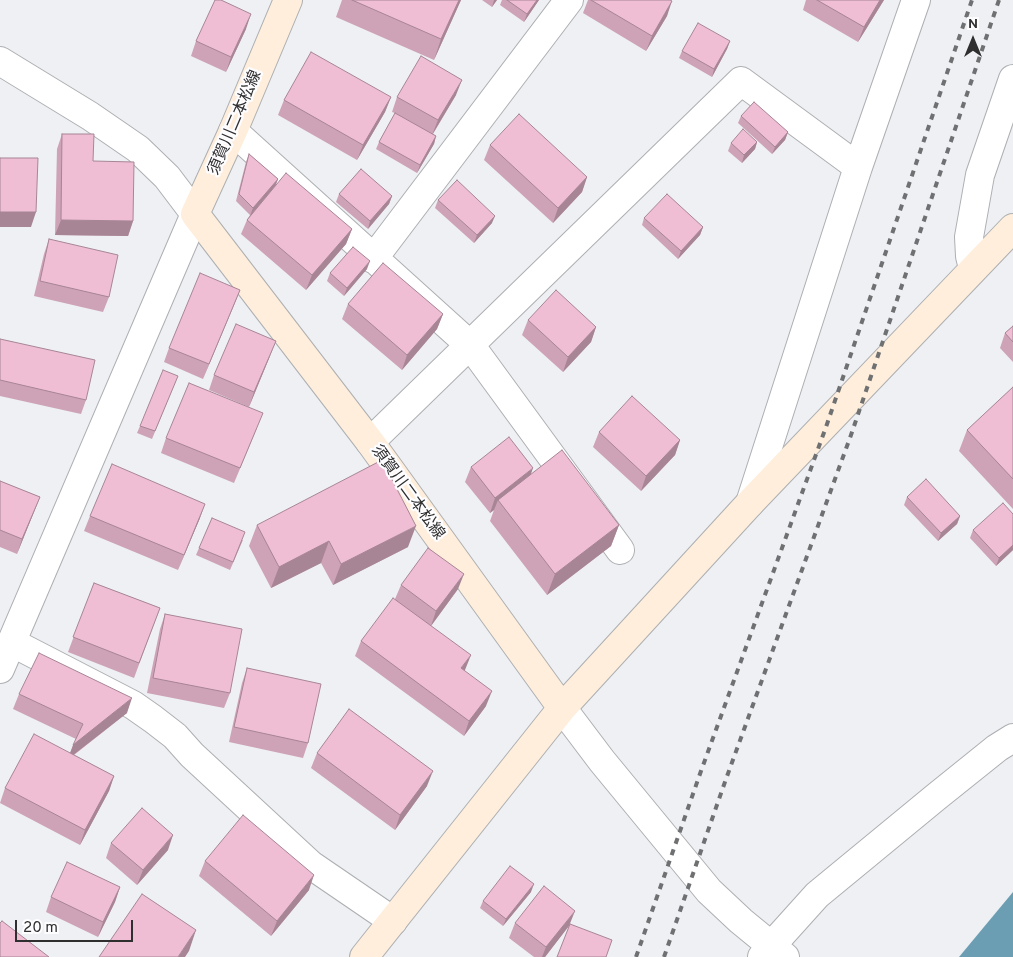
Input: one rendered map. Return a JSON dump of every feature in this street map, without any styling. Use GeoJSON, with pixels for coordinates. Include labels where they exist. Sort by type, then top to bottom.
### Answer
{"type":"FeatureCollection","features":[{"type":"Feature","properties":{"kind":"main road","name":"須賀川二本松線"},"geometry":{"type":"LineString","coordinates":[[288,0],[196,214],[370,442],[562,708]]}},
{"type":"Feature","properties":{"kind":"main road"},"geometry":{"type":"LineString","coordinates":[[364,957],[562,708],[750,504],[1013,228]]}},
{"type":"Feature","properties":{"kind":"street"},"geometry":{"type":"LineString","coordinates":[[373,259],[569,0]]}},
{"type":"Feature","properties":{"kind":"street"},"geometry":{"type":"LineString","coordinates":[[750,504],[858,168],[916,0]]}},
{"type":"Feature","properties":{"kind":"street"},"geometry":{"type":"LineString","coordinates":[[0,61],[90,116],[138,149],[167,177],[196,214],[0,669]]}},
{"type":"Feature","properties":{"kind":"street"},"geometry":{"type":"LineString","coordinates":[[974,268],[970,256],[969,237],[980,175],[1013,79]]}},
{"type":"Feature","properties":{"kind":"street"},"geometry":{"type":"LineString","coordinates":[[370,442],[471,346],[741,81],[858,168]]}},
{"type":"Feature","properties":{"kind":"street"},"geometry":{"type":"LineString","coordinates":[[233,131],[471,346],[620,550]]}},
{"type":"Feature","properties":{"kind":"street"},"geometry":{"type":"LineString","coordinates":[[11,642],[133,705],[154,718],[311,865],[393,921]]}},
{"type":"Feature","properties":{"kind":"street"},"geometry":{"type":"LineString","coordinates":[[562,708],[602,762],[709,891],[773,953],[817,895],[997,748],[1013,738]]}},
{"type":"Feature","properties":{"kind":"water"},"geometry":{"type":"Polygon","coordinates":[[[1013,892],[1013,957],[959,957],[1013,892]]]}},
{"type":"Feature","properties":{"kind":"building"},"geometry":{"type":"Polygon","coordinates":[[[215,0],[221,0],[251,14],[231,57],[196,41],[215,0]]]}},
{"type":"Feature","properties":{"kind":"building"},"geometry":{"type":"Polygon","coordinates":[[[352,0],[459,0],[441,39],[352,0]]]}},
{"type":"Feature","properties":{"kind":"building"},"geometry":{"type":"Polygon","coordinates":[[[507,0],[537,0],[527,14],[507,0]]]}},
{"type":"Feature","properties":{"kind":"building"},"geometry":{"type":"Polygon","coordinates":[[[591,0],[670,0],[672,1],[652,36],[591,0]]]}},
{"type":"Feature","properties":{"kind":"building"},"geometry":{"type":"Polygon","coordinates":[[[817,0],[880,0],[864,27],[817,0]]]}},
{"type":"Feature","properties":{"kind":"building"},"geometry":{"type":"Polygon","coordinates":[[[698,23],[730,41],[714,69],[682,51],[698,23]]]}},
{"type":"Feature","properties":{"kind":"building"},"geometry":{"type":"Polygon","coordinates":[[[311,52],[391,97],[363,145],[284,100],[311,52]]]}},
{"type":"Feature","properties":{"kind":"building"},"geometry":{"type":"Polygon","coordinates":[[[421,56],[462,80],[438,120],[397,97],[421,56]]]}},
{"type":"Feature","properties":{"kind":"building"},"geometry":{"type":"Polygon","coordinates":[[[754,102],[788,132],[775,147],[741,116],[754,102]]]}},
{"type":"Feature","properties":{"kind":"building"},"geometry":{"type":"Polygon","coordinates":[[[395,113],[436,136],[420,165],[379,142],[395,113]]]}},
{"type":"Feature","properties":{"kind":"building"},"geometry":{"type":"Polygon","coordinates":[[[519,114],[587,177],[558,208],[490,145],[519,114]]]}},
{"type":"Feature","properties":{"kind":"building"},"geometry":{"type":"Polygon","coordinates":[[[743,129],[757,142],[744,155],[731,143],[743,129]]]}},
{"type":"Feature","properties":{"kind":"building"},"geometry":{"type":"Polygon","coordinates":[[[62,134],[94,134],[93,161],[134,162],[133,221],[61,220],[62,134]]]}},
{"type":"Feature","properties":{"kind":"building"},"geometry":{"type":"Polygon","coordinates":[[[249,154],[278,179],[253,208],[239,194],[249,154]]]}},
{"type":"Feature","properties":{"kind":"building"},"geometry":{"type":"Polygon","coordinates":[[[0,158],[38,158],[36,212],[0,212],[0,158]]]}},
{"type":"Feature","properties":{"kind":"building"},"geometry":{"type":"Polygon","coordinates":[[[361,169],[392,196],[370,221],[339,194],[361,169]]]}},
{"type":"Feature","properties":{"kind":"building"},"geometry":{"type":"Polygon","coordinates":[[[286,173],[352,229],[312,275],[247,220],[286,173]]]}},
{"type":"Feature","properties":{"kind":"building"},"geometry":{"type":"Polygon","coordinates":[[[457,180],[495,216],[477,235],[438,200],[457,180]]]}},
{"type":"Feature","properties":{"kind":"building"},"geometry":{"type":"Polygon","coordinates":[[[667,194],[703,227],[681,251],[644,218],[667,194]]]}},
{"type":"Feature","properties":{"kind":"building"},"geometry":{"type":"Polygon","coordinates":[[[49,239],[118,255],[109,297],[40,281],[49,239]]]}},
{"type":"Feature","properties":{"kind":"building"},"geometry":{"type":"Polygon","coordinates":[[[353,247],[370,261],[347,288],[330,273],[353,247]]]}},
{"type":"Feature","properties":{"kind":"building"},"geometry":{"type":"Polygon","coordinates":[[[383,263],[443,314],[407,355],[348,304],[383,263]]]}},
{"type":"Feature","properties":{"kind":"building"},"geometry":{"type":"Polygon","coordinates":[[[200,273],[240,290],[209,364],[169,348],[200,273]]]}},
{"type":"Feature","properties":{"kind":"building"},"geometry":{"type":"Polygon","coordinates":[[[556,290],[596,327],[568,357],[528,320],[556,290]]]}},
{"type":"Feature","properties":{"kind":"building"},"geometry":{"type":"Polygon","coordinates":[[[236,324],[276,341],[254,392],[214,375],[236,324]]]}},
{"type":"Feature","properties":{"kind":"building"},"geometry":{"type":"Polygon","coordinates":[[[1013,326],[1013,342],[1005,333],[1013,326]]]}},
{"type":"Feature","properties":{"kind":"building"},"geometry":{"type":"Polygon","coordinates":[[[0,339],[95,360],[86,400],[0,380],[0,339]]]}},
{"type":"Feature","properties":{"kind":"building"},"geometry":{"type":"Polygon","coordinates":[[[163,370],[178,376],[155,431],[140,426],[163,370]]]}},
{"type":"Feature","properties":{"kind":"building"},"geometry":{"type":"Polygon","coordinates":[[[189,383],[263,413],[240,468],[166,438],[189,383]]]}},
{"type":"Feature","properties":{"kind":"building"},"geometry":{"type":"Polygon","coordinates":[[[1013,387],[1013,479],[967,430],[1013,387]]]}},
{"type":"Feature","properties":{"kind":"building"},"geometry":{"type":"Polygon","coordinates":[[[632,396],[680,440],[646,476],[599,432],[632,396]]]}},
{"type":"Feature","properties":{"kind":"building"},"geometry":{"type":"Polygon","coordinates":[[[509,437],[533,468],[495,498],[471,467],[509,437]]]}},
{"type":"Feature","properties":{"kind":"building"},"geometry":{"type":"Polygon","coordinates":[[[562,450],[619,525],[555,574],[498,500],[562,450]]]}},
{"type":"Feature","properties":{"kind":"building"},"geometry":{"type":"Polygon","coordinates":[[[382,460],[416,526],[341,564],[329,541],[279,567],[257,525],[382,460]]]}},
{"type":"Feature","properties":{"kind":"building"},"geometry":{"type":"Polygon","coordinates":[[[112,464],[205,504],[184,555],[90,516],[112,464]]]}},
{"type":"Feature","properties":{"kind":"building"},"geometry":{"type":"Polygon","coordinates":[[[926,479],[960,516],[941,533],[907,497],[926,479]]]}},
{"type":"Feature","properties":{"kind":"building"},"geometry":{"type":"Polygon","coordinates":[[[0,481],[40,497],[22,539],[0,530],[0,481]]]}},
{"type":"Feature","properties":{"kind":"building"},"geometry":{"type":"Polygon","coordinates":[[[1003,503],[1013,514],[1013,545],[999,558],[973,530],[1003,503]]]}},
{"type":"Feature","properties":{"kind":"building"},"geometry":{"type":"Polygon","coordinates":[[[212,518],[245,532],[233,562],[199,548],[212,518]]]}},
{"type":"Feature","properties":{"kind":"building"},"geometry":{"type":"Polygon","coordinates":[[[428,548],[464,574],[436,611],[401,585],[428,548]]]}},
{"type":"Feature","properties":{"kind":"building"},"geometry":{"type":"Polygon","coordinates":[[[94,583],[160,608],[139,663],[73,637],[94,583]]]}},
{"type":"Feature","properties":{"kind":"building"},"geometry":{"type":"Polygon","coordinates":[[[393,598],[471,655],[461,668],[492,691],[469,721],[361,641],[393,598]]]}},
{"type":"Feature","properties":{"kind":"building"},"geometry":{"type":"Polygon","coordinates":[[[165,614],[242,629],[230,693],[153,678],[165,614]]]}},
{"type":"Feature","properties":{"kind":"building"},"geometry":{"type":"Polygon","coordinates":[[[39,653],[132,698],[73,745],[83,724],[19,694],[39,653]]]}},
{"type":"Feature","properties":{"kind":"building"},"geometry":{"type":"Polygon","coordinates":[[[247,668],[321,684],[308,743],[234,727],[247,668]]]}},
{"type":"Feature","properties":{"kind":"building"},"geometry":{"type":"Polygon","coordinates":[[[349,709],[433,771],[400,815],[317,753],[349,709]]]}},
{"type":"Feature","properties":{"kind":"building"},"geometry":{"type":"Polygon","coordinates":[[[34,734],[114,776],[85,830],[5,788],[34,734]]]}},
{"type":"Feature","properties":{"kind":"building"},"geometry":{"type":"Polygon","coordinates":[[[142,808],[173,835],[143,870],[111,843],[142,808]]]}},
{"type":"Feature","properties":{"kind":"building"},"geometry":{"type":"Polygon","coordinates":[[[243,815],[314,875],[277,921],[205,861],[243,815]]]}},
{"type":"Feature","properties":{"kind":"building"},"geometry":{"type":"Polygon","coordinates":[[[67,862],[120,887],[103,922],[51,897],[67,862]]]}},
{"type":"Feature","properties":{"kind":"building"},"geometry":{"type":"Polygon","coordinates":[[[510,866],[534,884],[506,919],[483,901],[510,866]]]}},
{"type":"Feature","properties":{"kind":"building"},"geometry":{"type":"Polygon","coordinates":[[[544,886],[575,911],[546,947],[515,923],[544,886]]]}},
{"type":"Feature","properties":{"kind":"building"},"geometry":{"type":"Polygon","coordinates":[[[142,894],[196,930],[178,957],[99,957],[142,894]]]}},
{"type":"Feature","properties":{"kind":"building"},"geometry":{"type":"Polygon","coordinates":[[[2,921],[49,957],[0,957],[0,923],[2,921]]]}},
{"type":"Feature","properties":{"kind":"building"},"geometry":{"type":"Polygon","coordinates":[[[570,924],[612,940],[606,957],[557,957],[570,924]]]}},
{"type":"Feature","properties":{"kind":"railway"},"geometry":{"type":"LineString","coordinates":[[636,957],[701,771],[826,427],[972,0]]}},
{"type":"Feature","properties":{"kind":"railway"},"geometry":{"type":"LineString","coordinates":[[664,957],[726,779],[851,435],[999,0]]}}]}
